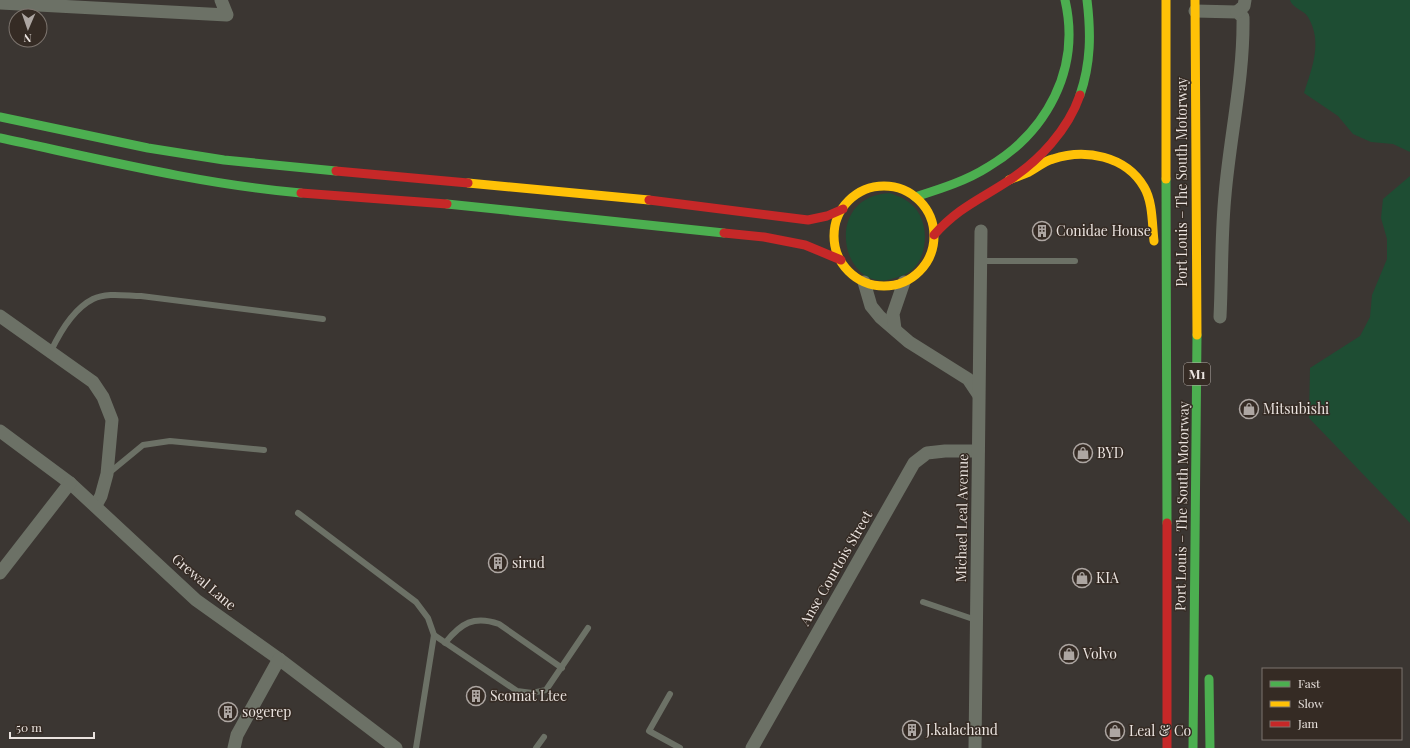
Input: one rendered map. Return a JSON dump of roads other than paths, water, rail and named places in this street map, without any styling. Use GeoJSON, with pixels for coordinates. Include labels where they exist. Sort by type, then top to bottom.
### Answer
{"type":"FeatureCollection","features":[{"type":"Feature","properties":{"kind":"main road"},"geometry":{"type":"LineString","coordinates":[[915,197],[960,182],[988,167],[1015,149],[1040,125],[1054,104],[1062,83],[1068,60],[1070,34],[1065,0]]}},
{"type":"Feature","properties":{"kind":"main road"},"geometry":{"type":"LineString","coordinates":[[934,234],[963,207],[1009,180],[1040,157],[1058,137],[1081,96],[1089,68],[1091,34],[1087,0]]}},
{"type":"Feature","properties":{"kind":"main road","name":"Port Louis – The South Motorway"},"geometry":{"type":"LineString","coordinates":[[1166,0],[1165,316],[1167,748]]}},
{"type":"Feature","properties":{"kind":"main road","name":"Port Louis – The South Motorway"},"geometry":{"type":"LineString","coordinates":[[1193,748],[1197,362],[1195,6]]}},
{"type":"Feature","properties":{"kind":"main road"},"geometry":{"type":"LineString","coordinates":[[0,116],[148,148],[224,160],[612,196],[808,220],[827,216],[843,209]]}},
{"type":"Feature","properties":{"kind":"main road"},"geometry":{"type":"LineString","coordinates":[[0,138],[146,169],[224,183],[294,192],[480,207],[764,237],[806,245],[841,260]]}},
{"type":"Feature","properties":{"kind":"main road"},"geometry":{"type":"LineString","coordinates":[[1009,180],[1029,172],[1051,159],[1063,156],[1087,154],[1108,158],[1127,168],[1144,187],[1149,200],[1165,316]]}},
{"type":"Feature","properties":{"kind":"main road"},"geometry":{"type":"LineString","coordinates":[[876,187],[890,187],[903,190],[915,197],[929,214],[934,234],[933,246],[926,262],[915,276],[904,282],[878,286],[864,282],[851,273],[841,260],[836,248],[834,234],[837,221],[843,209],[852,199],[863,191],[876,187]]}},
{"type":"Feature","properties":{"kind":"main road"},"geometry":{"type":"LineString","coordinates":[[1197,362],[1205,416]]}},
{"type":"Feature","properties":{"kind":"main road"},"geometry":{"type":"LineString","coordinates":[[1208,670],[1210,748]]}},
{"type":"Feature","properties":{"kind":"street"},"geometry":{"type":"LineString","coordinates":[[0,3],[227,16],[221,0]]}},
{"type":"Feature","properties":{"kind":"street"},"geometry":{"type":"LineString","coordinates":[[1237,12],[1244,6],[1245,0]]}},
{"type":"Feature","properties":{"kind":"street"},"geometry":{"type":"LineString","coordinates":[[1195,6],[1237,12],[1243,17],[1244,45],[1225,195],[1220,317]]}},
{"type":"Feature","properties":{"kind":"street","name":"Michael Leal Avenue"},"geometry":{"type":"LineString","coordinates":[[975,748],[981,231]]}},
{"type":"Feature","properties":{"kind":"street"},"geometry":{"type":"LineString","coordinates":[[864,282],[871,306],[895,330],[909,342],[968,379],[978,394]]}},
{"type":"Feature","properties":{"kind":"street"},"geometry":{"type":"LineString","coordinates":[[895,330],[894,314],[904,282]]}},
{"type":"Feature","properties":{"kind":"street"},"geometry":{"type":"LineString","coordinates":[[0,316],[94,382],[103,397],[112,420],[107,474],[101,496],[96,505]]}},
{"type":"Feature","properties":{"kind":"street","name":"Grewal Lane"},"geometry":{"type":"LineString","coordinates":[[0,431],[70,483],[96,505],[196,600],[279,659],[396,748]]}},
{"type":"Feature","properties":{"kind":"street","name":"Anse Courtois Street"},"geometry":{"type":"LineString","coordinates":[[752,748],[914,464],[927,453],[945,451],[978,451]]}},
{"type":"Feature","properties":{"kind":"street"},"geometry":{"type":"LineString","coordinates":[[0,572],[70,483]]}},
{"type":"Feature","properties":{"kind":"street"},"geometry":{"type":"LineString","coordinates":[[234,748],[237,735],[279,659]]}},
{"type":"Feature","properties":{"kind":"lane"},"geometry":{"type":"LineString","coordinates":[[981,261],[1075,261]]}},
{"type":"Feature","properties":{"kind":"lane"},"geometry":{"type":"LineString","coordinates":[[51,351],[70,319],[82,307],[93,298],[112,295],[142,296],[323,319]]}},
{"type":"Feature","properties":{"kind":"lane"},"geometry":{"type":"LineString","coordinates":[[107,474],[143,445],[170,441],[264,450]]}},
{"type":"Feature","properties":{"kind":"lane"},"geometry":{"type":"LineString","coordinates":[[298,512],[416,602],[428,618],[434,635],[416,748]]}},
{"type":"Feature","properties":{"kind":"lane"},"geometry":{"type":"LineString","coordinates":[[923,602],[976,620]]}},
{"type":"Feature","properties":{"kind":"lane"},"geometry":{"type":"LineString","coordinates":[[445,643],[456,630],[470,621],[487,620],[499,624],[562,668]]}},
{"type":"Feature","properties":{"kind":"lane"},"geometry":{"type":"LineString","coordinates":[[434,635],[517,691],[532,693],[546,690],[588,628]]}},
{"type":"Feature","properties":{"kind":"lane"},"geometry":{"type":"LineString","coordinates":[[670,694],[649,731],[680,748]]}},
{"type":"Feature","properties":{"kind":"lane"},"geometry":{"type":"LineString","coordinates":[[536,748],[544,737]]}},
{"type":"Feature","properties":{"kind":"place","name":"Conidae House"},"geometry":{"type":"Point","coordinates":[1042,231]}},
{"type":"Feature","properties":{"kind":"place","name":"Mitsubishi"},"geometry":{"type":"Point","coordinates":[1249,409]}},
{"type":"Feature","properties":{"kind":"place","name":"BYD"},"geometry":{"type":"Point","coordinates":[1083,453]}},
{"type":"Feature","properties":{"kind":"place","name":"sirud"},"geometry":{"type":"Point","coordinates":[498,563]}},
{"type":"Feature","properties":{"kind":"place","name":"KIA"},"geometry":{"type":"Point","coordinates":[1082,578]}},
{"type":"Feature","properties":{"kind":"place","name":"Volvo"},"geometry":{"type":"Point","coordinates":[1069,654]}},
{"type":"Feature","properties":{"kind":"place","name":"Scomat Ltee"},"geometry":{"type":"Point","coordinates":[476,696]}},
{"type":"Feature","properties":{"kind":"place","name":"sogerep"},"geometry":{"type":"Point","coordinates":[228,712]}},
{"type":"Feature","properties":{"kind":"place","name":"J.kalachand"},"geometry":{"type":"Point","coordinates":[912,730]}},
{"type":"Feature","properties":{"kind":"place","name":"Leal & Co"},"geometry":{"type":"Point","coordinates":[1115,731]}}]}
